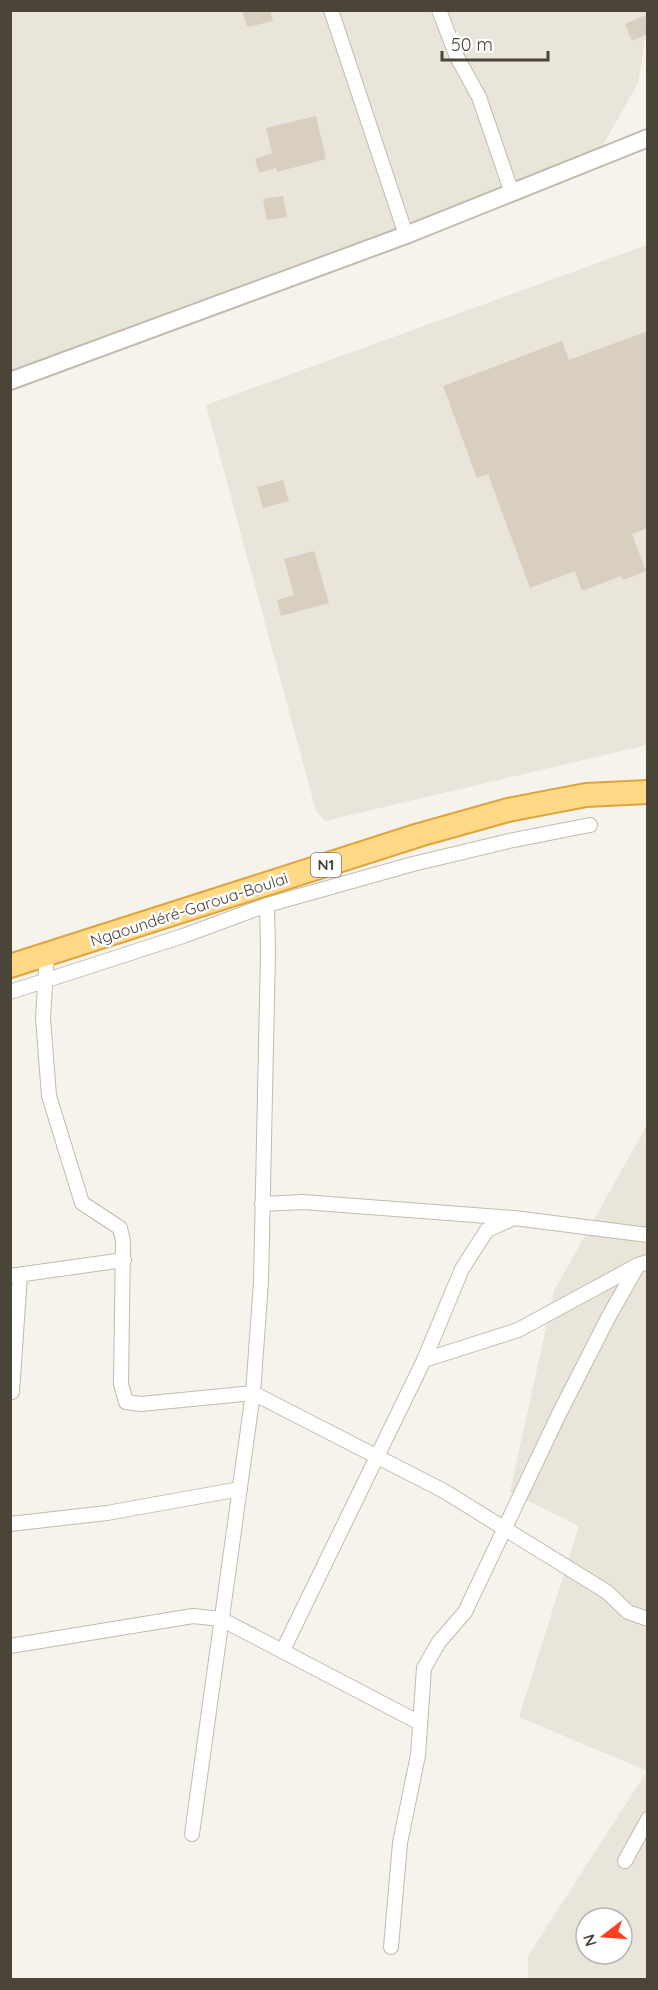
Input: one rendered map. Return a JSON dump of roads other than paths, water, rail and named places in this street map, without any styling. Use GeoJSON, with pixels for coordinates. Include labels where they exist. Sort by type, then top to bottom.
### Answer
{"type":"FeatureCollection","features":[{"type":"Feature","properties":{"kind":"highway","name":"Ngaoundéré-Garoua-Boulai"},"geometry":{"type":"LineString","coordinates":[[10,966],[419,835],[508,810],[586,795],[648,792]]}},
{"type":"Feature","properties":{"kind":"street"},"geometry":{"type":"LineString","coordinates":[[331,10],[406,235]]}},
{"type":"Feature","properties":{"kind":"street"},"geometry":{"type":"LineString","coordinates":[[440,10],[457,57],[479,97],[512,193]]}},
{"type":"Feature","properties":{"kind":"street"},"geometry":{"type":"LineString","coordinates":[[11,378],[406,235],[648,138]]}},
{"type":"Feature","properties":{"kind":"street"},"geometry":{"type":"LineString","coordinates":[[627,146],[648,151]]}},
{"type":"Feature","properties":{"kind":"street"},"geometry":{"type":"LineString","coordinates":[[10,992],[267,906],[413,864],[508,841],[590,825]]}},
{"type":"Feature","properties":{"kind":"street"},"geometry":{"type":"LineString","coordinates":[[192,1834],[253,1394],[261,1282],[267,906]]}},
{"type":"Feature","properties":{"kind":"street"},"geometry":{"type":"LineString","coordinates":[[177,912],[203,929]]}},
{"type":"Feature","properties":{"kind":"street"},"geometry":{"type":"LineString","coordinates":[[47,954],[43,1018],[49,1096],[82,1203],[120,1228],[123,1241],[121,1384],[126,1402],[141,1404],[253,1394],[444,1491],[607,1592],[628,1612],[648,1619]]}},
{"type":"Feature","properties":{"kind":"street"},"geometry":{"type":"LineString","coordinates":[[262,1204],[303,1202],[514,1218],[648,1235]]}},
{"type":"Feature","properties":{"kind":"street"},"geometry":{"type":"LineString","coordinates":[[283,1650],[424,1360],[462,1269],[488,1230],[514,1218]]}},
{"type":"Feature","properties":{"kind":"street"},"geometry":{"type":"LineString","coordinates":[[12,1392],[15,1276],[124,1260]]}},
{"type":"Feature","properties":{"kind":"street"},"geometry":{"type":"LineString","coordinates":[[424,1360],[518,1330],[643,1263]]}},
{"type":"Feature","properties":{"kind":"street"},"geometry":{"type":"LineString","coordinates":[[391,1947],[400,1843],[418,1755],[424,1668],[439,1642],[465,1612],[559,1414],[609,1316],[643,1263]]}},
{"type":"Feature","properties":{"kind":"street"},"geometry":{"type":"LineString","coordinates":[[10,1524],[107,1513],[240,1489]]}},
{"type":"Feature","properties":{"kind":"street"},"geometry":{"type":"LineString","coordinates":[[10,1646],[193,1616],[221,1619],[420,1723]]}},
{"type":"Feature","properties":{"kind":"street"},"geometry":{"type":"LineString","coordinates":[[626,1861],[648,1819]]}}]}
